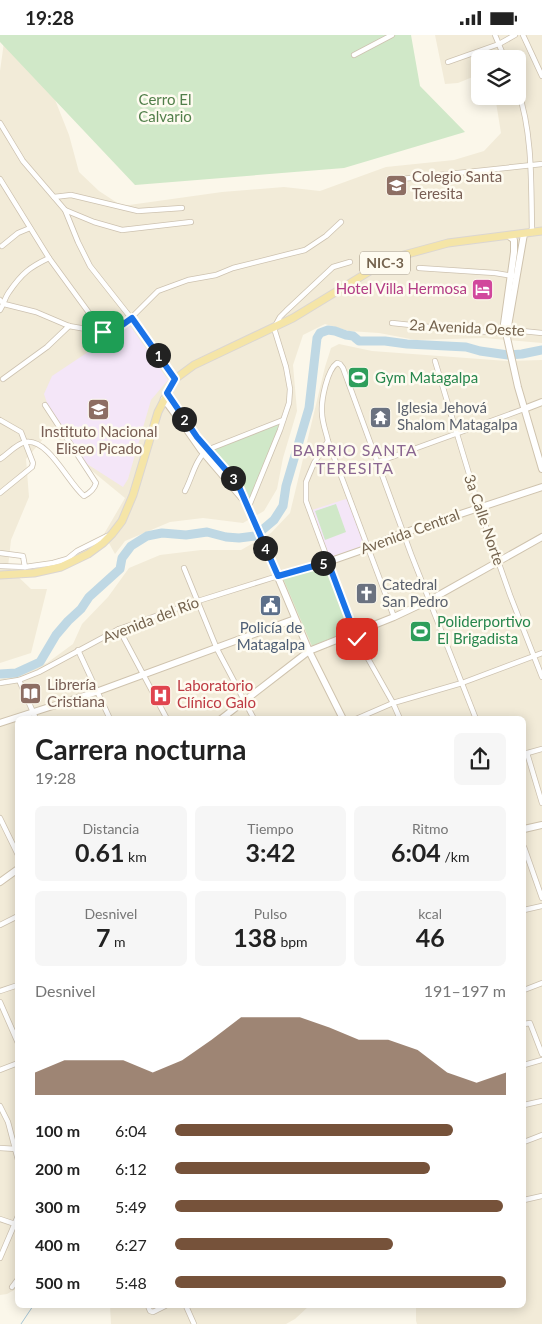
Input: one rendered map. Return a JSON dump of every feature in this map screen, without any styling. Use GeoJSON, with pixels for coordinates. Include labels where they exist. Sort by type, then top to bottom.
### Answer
{"type":"FeatureCollection","features":[{"type":"Feature","properties":{"kind":"main road","name":"NIC-3"},"geometry":{"type":"LineString","coordinates":[[0,575],[34,573],[61,567],[88,553],[112,534],[122,521],[133,495],[156,417],[166,396],[175,379],[201,361],[274,328],[375,268],[400,256],[433,246],[542,231]]}},
{"type":"Feature","properties":{"kind":"street"},"geometry":{"type":"LineString","coordinates":[[354,55],[392,35]]}},
{"type":"Feature","properties":{"kind":"street"},"geometry":{"type":"LineString","coordinates":[[495,35],[501,50]]}},
{"type":"Feature","properties":{"kind":"street"},"geometry":{"type":"LineString","coordinates":[[448,62],[499,44],[515,35]]}},
{"type":"Feature","properties":{"kind":"street"},"geometry":{"type":"LineString","coordinates":[[523,35],[539,64],[542,76]]}},
{"type":"Feature","properties":{"kind":"street"},"geometry":{"type":"LineString","coordinates":[[521,105],[530,166],[528,233],[513,276],[504,324],[512,365],[542,469]]}},
{"type":"Feature","properties":{"kind":"street"},"geometry":{"type":"LineString","coordinates":[[0,123],[23,161],[65,210],[90,265],[132,318],[175,379]]}},
{"type":"Feature","properties":{"kind":"street"},"geometry":{"type":"LineString","coordinates":[[392,180],[542,164]]}},
{"type":"Feature","properties":{"kind":"street"},"geometry":{"type":"LineString","coordinates":[[1,181],[49,258],[103,332]]}},
{"type":"Feature","properties":{"kind":"street"},"geometry":{"type":"LineString","coordinates":[[54,197],[71,195],[138,211],[182,208]]}},
{"type":"Feature","properties":{"kind":"street"},"geometry":{"type":"LineString","coordinates":[[65,210],[94,222],[122,230],[191,222]]}},
{"type":"Feature","properties":{"kind":"street"},"geometry":{"type":"LineString","coordinates":[[2,302],[36,312],[69,326],[103,332],[118,328],[132,318],[158,291],[188,280],[216,275],[233,268],[305,250],[326,236],[341,222]]}},
{"type":"Feature","properties":{"kind":"street"},"geometry":{"type":"LineString","coordinates":[[2,246],[18,233],[30,228]]}},
{"type":"Feature","properties":{"kind":"street"},"geometry":{"type":"LineString","coordinates":[[509,236],[514,243],[513,276]]}},
{"type":"Feature","properties":{"kind":"street"},"geometry":{"type":"LineString","coordinates":[[0,310],[2,302],[8,293],[29,267],[49,258]]}},
{"type":"Feature","properties":{"kind":"street"},"geometry":{"type":"LineString","coordinates":[[249,507],[289,403],[290,389],[286,367],[274,328],[280,317],[325,273],[333,267],[350,262]]}},
{"type":"Feature","properties":{"kind":"street"},"geometry":{"type":"LineString","coordinates":[[419,268],[513,276]]}},
{"type":"Feature","properties":{"kind":"street","name":"2a Avenida Oeste"},"geometry":{"type":"LineString","coordinates":[[392,323],[507,335],[522,331],[542,333]]}},
{"type":"Feature","properties":{"kind":"street"},"geometry":{"type":"LineString","coordinates":[[3,379],[47,347],[69,326]]}},
{"type":"Feature","properties":{"kind":"street","name":"3a Calle Norte"},"geometry":{"type":"LineString","coordinates":[[435,361],[479,507],[542,677]]}},
{"type":"Feature","properties":{"kind":"street"},"geometry":{"type":"LineString","coordinates":[[394,617],[328,441],[322,413],[324,394],[330,371],[337,363],[343,368],[475,716]]}},
{"type":"Feature","properties":{"kind":"street"},"geometry":{"type":"LineString","coordinates":[[166,396],[205,452],[249,507],[308,651],[341,716]]}},
{"type":"Feature","properties":{"kind":"street"},"geometry":{"type":"LineString","coordinates":[[378,462],[542,403]]}},
{"type":"Feature","properties":{"kind":"street"},"geometry":{"type":"LineString","coordinates":[[0,459],[26,442],[44,448],[54,458],[76,490],[84,496],[95,488],[96,483],[45,405]]}},
{"type":"Feature","properties":{"kind":"street"},"geometry":{"type":"LineString","coordinates":[[0,420],[21,432],[32,460],[32,467],[0,493]]}},
{"type":"Feature","properties":{"kind":"street"},"geometry":{"type":"LineString","coordinates":[[185,491],[192,478],[198,459],[205,452],[283,420]]}},
{"type":"Feature","properties":{"kind":"street"},"geometry":{"type":"LineString","coordinates":[[328,441],[314,463],[306,482],[306,501],[354,633],[399,716]]}},
{"type":"Feature","properties":{"kind":"street","name":"Avenida Central"},"geometry":{"type":"LineString","coordinates":[[278,576],[328,562],[404,533],[542,487]]}},
{"type":"Feature","properties":{"kind":"street"},"geometry":{"type":"LineString","coordinates":[[0,566],[26,567],[54,563],[67,559],[89,545],[112,534]]}},
{"type":"Feature","properties":{"kind":"street"},"geometry":{"type":"LineString","coordinates":[[225,716],[308,651],[394,617],[430,600],[542,537]]}},
{"type":"Feature","properties":{"kind":"street"},"geometry":{"type":"LineString","coordinates":[[0,553],[23,556],[26,567]]}},
{"type":"Feature","properties":{"kind":"street"},"geometry":{"type":"LineString","coordinates":[[184,568],[217,649],[252,716]]}},
{"type":"Feature","properties":{"kind":"street","name":"Avenida del Río"},"geometry":{"type":"LineString","coordinates":[[0,683],[19,680],[39,672],[119,629],[198,601],[278,576]]}},
{"type":"Feature","properties":{"kind":"street"},"geometry":{"type":"LineString","coordinates":[[19,716],[217,649],[295,619]]}},
{"type":"Feature","properties":{"kind":"street"},"geometry":{"type":"LineString","coordinates":[[119,629],[165,716]]}},
{"type":"Feature","properties":{"kind":"street"},"geometry":{"type":"LineString","coordinates":[[78,650],[108,716]]}},
{"type":"Feature","properties":{"kind":"street"},"geometry":{"type":"LineString","coordinates":[[363,716],[393,703],[462,683],[542,653]]}},
{"type":"Feature","properties":{"kind":"street"},"geometry":{"type":"LineString","coordinates":[[19,680],[34,716]]}},
{"type":"Feature","properties":{"kind":"street"},"geometry":{"type":"LineString","coordinates":[[0,723],[15,717]]}},
{"type":"Feature","properties":{"kind":"street"},"geometry":{"type":"LineString","coordinates":[[526,753],[542,749]]}},
{"type":"Feature","properties":{"kind":"street"},"geometry":{"type":"LineString","coordinates":[[526,756],[542,803]]}},
{"type":"Feature","properties":{"kind":"street"},"geometry":{"type":"LineString","coordinates":[[0,818],[15,849]]}},
{"type":"Feature","properties":{"kind":"street"},"geometry":{"type":"LineString","coordinates":[[526,829],[542,825]]}},
{"type":"Feature","properties":{"kind":"street"},"geometry":{"type":"LineString","coordinates":[[526,853],[542,897]]}},
{"type":"Feature","properties":{"kind":"street"},"geometry":{"type":"LineString","coordinates":[[0,882],[15,871]]}},
{"type":"Feature","properties":{"kind":"street"},"geometry":{"type":"LineString","coordinates":[[526,910],[542,906]]}},
{"type":"Feature","properties":{"kind":"street"},"geometry":{"type":"LineString","coordinates":[[0,925],[15,918]]}},
{"type":"Feature","properties":{"kind":"street"},"geometry":{"type":"LineString","coordinates":[[526,989],[542,983]]}},
{"type":"Feature","properties":{"kind":"street"},"geometry":{"type":"LineString","coordinates":[[0,991],[15,986]]}},
{"type":"Feature","properties":{"kind":"street"},"geometry":{"type":"LineString","coordinates":[[0,1002],[15,1036]]}},
{"type":"Feature","properties":{"kind":"street"},"geometry":{"type":"LineString","coordinates":[[526,1024],[530,1023],[542,1054]]}},
{"type":"Feature","properties":{"kind":"street"},"geometry":{"type":"LineString","coordinates":[[526,1064],[542,1060]]}},
{"type":"Feature","properties":{"kind":"street"},"geometry":{"type":"LineString","coordinates":[[0,1070],[15,1064]]}},
{"type":"Feature","properties":{"kind":"street"},"geometry":{"type":"LineString","coordinates":[[526,1105],[542,1101]]}},
{"type":"Feature","properties":{"kind":"street"},"geometry":{"type":"LineString","coordinates":[[0,1106],[8,1122],[15,1146]]}},
{"type":"Feature","properties":{"kind":"street"},"geometry":{"type":"LineString","coordinates":[[526,1141],[542,1135]]}},
{"type":"Feature","properties":{"kind":"street"},"geometry":{"type":"LineString","coordinates":[[0,1148],[15,1149]]}},
{"type":"Feature","properties":{"kind":"street"},"geometry":{"type":"LineString","coordinates":[[526,1200],[542,1196]]}},
{"type":"Feature","properties":{"kind":"street"},"geometry":{"type":"LineString","coordinates":[[0,1219],[15,1224],[0,1258]]}},
{"type":"Feature","properties":{"kind":"street"},"geometry":{"type":"LineString","coordinates":[[12,1287],[15,1283]]}},
{"type":"Feature","properties":{"kind":"street"},"geometry":{"type":"LineString","coordinates":[[149,1308],[153,1312],[161,1308]]}},
{"type":"Feature","properties":{"kind":"street"},"geometry":{"type":"LineString","coordinates":[[187,1308],[194,1324]]}},
{"type":"Feature","properties":{"kind":"shaded area"},"geometry":{"type":"Polygon","coordinates":[[[5,35],[44,72],[69,135],[79,172],[99,191],[122,206],[222,192],[284,187],[320,191],[386,167],[454,160],[484,151],[501,133],[496,105],[526,105],[526,50],[471,50],[471,78],[458,83],[445,84],[435,35],[542,35],[542,343],[484,338],[416,340],[379,333],[349,331],[325,324],[303,335],[293,365],[297,411],[283,458],[277,489],[264,511],[243,523],[203,518],[170,522],[125,541],[115,554],[104,534],[125,498],[86,466],[50,431],[26,459],[29,497],[11,540],[8,567],[31,589],[47,589],[31,653],[0,663],[0,71],[5,35]]]}},
{"type":"Feature","properties":{"kind":"shaded area","name":"Instituto Nacional Eliseo Picado"},"geometry":{"type":"Polygon","coordinates":[[[127,326],[131,327],[168,380],[151,400],[128,479],[123,487],[84,462],[48,406],[44,394],[52,376],[127,326]]]}},
{"type":"Feature","properties":{"kind":"shaded area"},"geometry":{"type":"Polygon","coordinates":[[[339,344],[372,351],[507,361],[542,360],[542,1324],[417,1324],[416,1321],[416,1308],[526,1308],[526,716],[15,716],[15,1290],[0,1295],[0,679],[27,672],[47,663],[73,644],[82,624],[108,597],[129,568],[160,555],[201,550],[241,550],[271,533],[290,513],[331,348],[339,344]]]}},
{"type":"Feature","properties":{"kind":"shaded area"},"geometry":{"type":"Polygon","coordinates":[[[349,498],[365,545],[329,558],[312,510],[349,498]]]}},
{"type":"Feature","properties":{"kind":"shaded area"},"geometry":{"type":"Polygon","coordinates":[[[110,1308],[307,1308],[295,1319],[286,1324],[111,1324],[110,1308]]]}},
{"type":"Feature","properties":{"kind":"green space","name":"Cerro El Calvario"},"geometry":{"type":"Polygon","coordinates":[[[0,35],[411,35],[420,86],[465,132],[344,168],[135,185],[0,42],[0,35]]]}},
{"type":"Feature","properties":{"kind":"green space"},"geometry":{"type":"Polygon","coordinates":[[[283,420],[249,506],[207,450],[283,420]]]}},
{"type":"Feature","properties":{"kind":"green space"},"geometry":{"type":"Polygon","coordinates":[[[336,504],[346,532],[325,540],[315,511],[336,504]]]}},
{"type":"Feature","properties":{"kind":"green space"},"geometry":{"type":"Polygon","coordinates":[[[326,565],[350,631],[312,646],[282,576],[326,565]]]}},
{"type":"Feature","properties":{"kind":"waterway"},"geometry":{"type":"LineString","coordinates":[[0,674],[16,673],[40,662],[56,635],[68,621],[81,609],[89,597],[120,569],[122,558],[131,546],[147,536],[162,533],[186,535],[207,532],[226,537],[255,536],[274,520],[283,506],[286,486],[309,408],[317,338],[320,333],[328,330],[353,336],[359,341],[466,347],[508,355],[542,350]]}},
{"type":"Feature","properties":{"kind":"waterway"},"geometry":{"type":"LineString","coordinates":[[16,673],[17,677]]}},
{"type":"Feature","properties":{"kind":"waterway"},"geometry":{"type":"LineString","coordinates":[[21,1324],[32,1308]]}},
{"type":"Feature","properties":{"kind":"place","name":"Colegio Santa Teresita"},"geometry":{"type":"Point","coordinates":[396,186]}},
{"type":"Feature","properties":{"kind":"place","name":"Hotel Villa Hermosa"},"geometry":{"type":"Point","coordinates":[483,289]}},
{"type":"Feature","properties":{"kind":"place","name":"Gym Matagalpa"},"geometry":{"type":"Point","coordinates":[359,378]}},
{"type":"Feature","properties":{"kind":"place","name":"Instituto Nacional Eliseo Picado"},"geometry":{"type":"Point","coordinates":[99,409]}},
{"type":"Feature","properties":{"kind":"place","name":"Iglesia Jehová Shalom Matagalpa"},"geometry":{"type":"Point","coordinates":[381,417]}},
{"type":"Feature","properties":{"kind":"place","name":"Catedral San Pedro"},"geometry":{"type":"Point","coordinates":[366,594]}},
{"type":"Feature","properties":{"kind":"place","name":"Policía de Matagalpa"},"geometry":{"type":"Point","coordinates":[271,605]}},
{"type":"Feature","properties":{"kind":"place","name":"Poliderportivo El Brigadista"},"geometry":{"type":"Point","coordinates":[421,631]}},
{"type":"Feature","properties":{"kind":"place","name":"Librería Cristiana"},"geometry":{"type":"Point","coordinates":[31,694]}},
{"type":"Feature","properties":{"kind":"place","name":"Laboratorio Clínico Galo"},"geometry":{"type":"Point","coordinates":[161,695]}},
{"type":"Feature","properties":{"kind":"district","name":"BARRIO SANTA TERESITA"},"geometry":{"type":"Point","coordinates":[355,459]}},
{"type":"Feature","properties":{"kind":"route"},"geometry":{"type":"LineString","coordinates":[[103,332],[118,328],[132,318],[175,379],[167,393],[197,437],[240,489],[278,576],[328,562],[357,639]]}}]}
